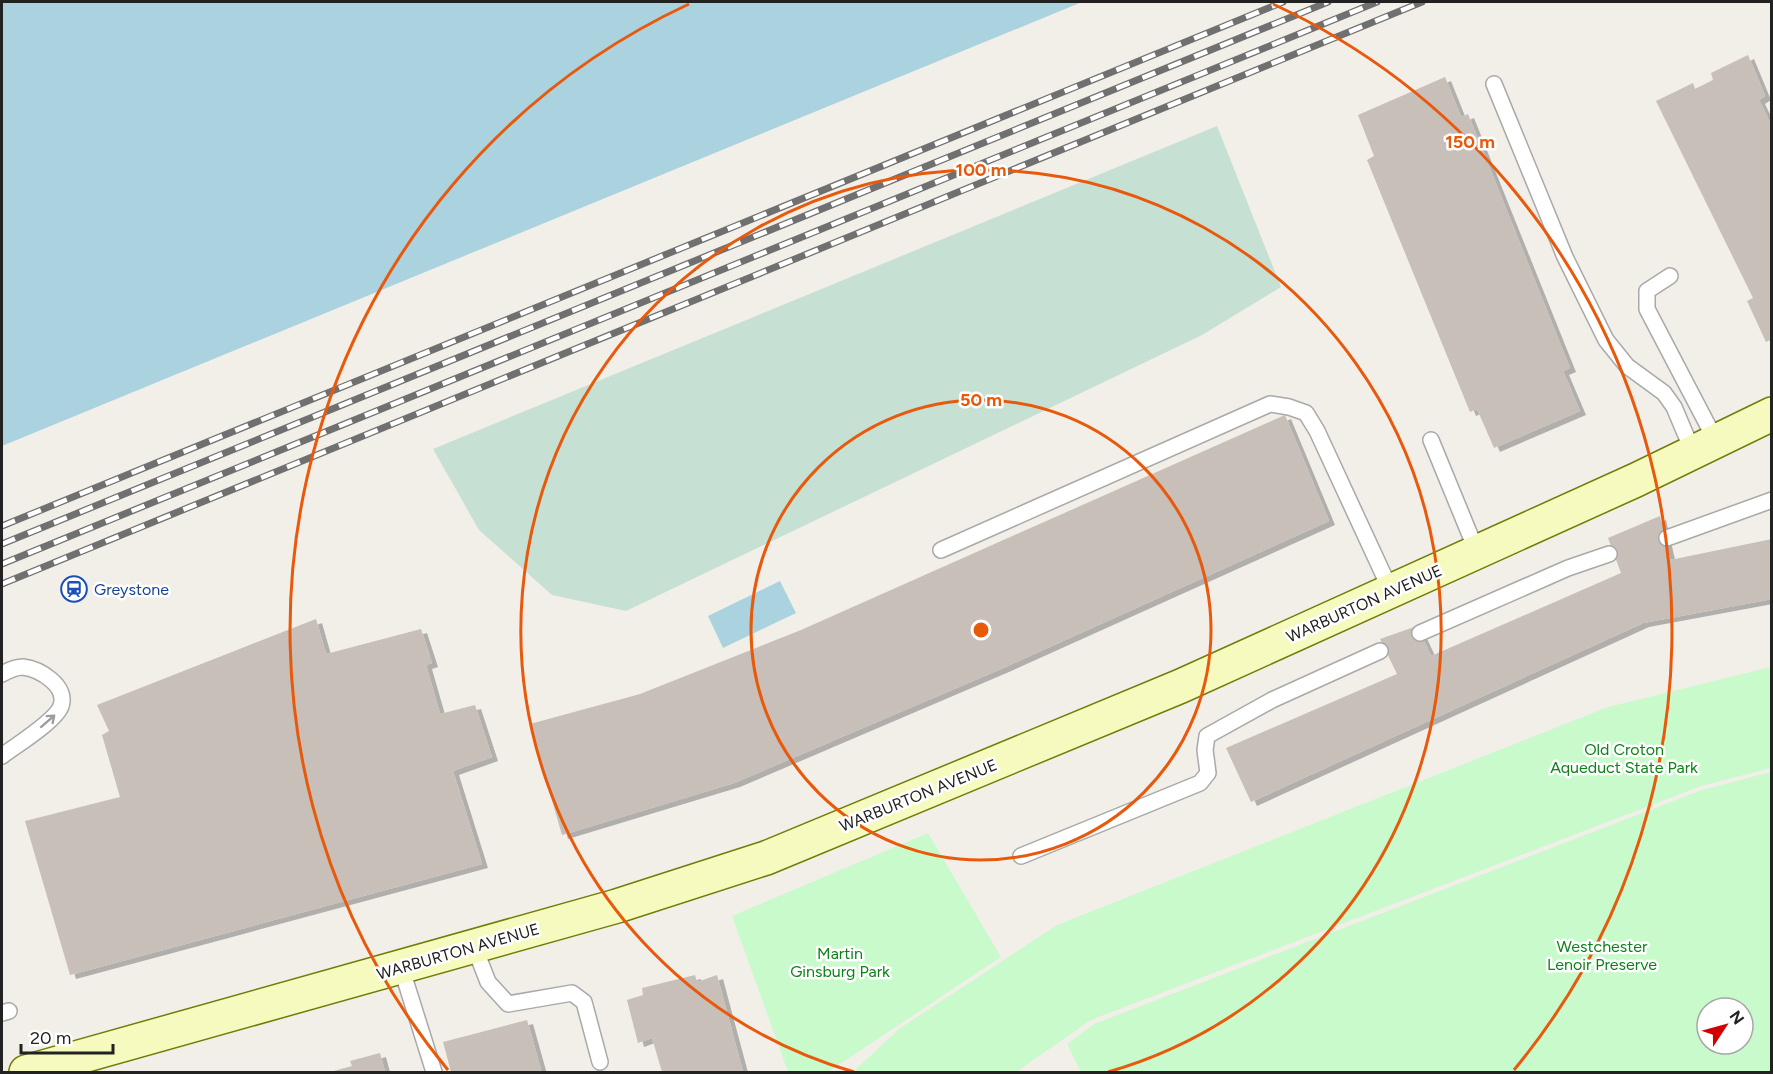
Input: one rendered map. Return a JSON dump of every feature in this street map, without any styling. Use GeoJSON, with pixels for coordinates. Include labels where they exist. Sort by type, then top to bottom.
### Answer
{"type":"FeatureCollection","features":[{"type":"Feature","properties":{"kind":"street","name":"WARBURTON AVENUE"},"geometry":{"type":"LineString","coordinates":[[26,1072],[617,906],[766,858],[1180,686],[1636,480],[1772,414]]}},
{"type":"Feature","properties":{"kind":"lane"},"geometry":{"type":"LineString","coordinates":[[1494,84],[1565,257],[1606,340],[1627,366],[1664,393],[1704,447]]}},
{"type":"Feature","properties":{"kind":"lane"},"geometry":{"type":"LineString","coordinates":[[1670,276],[1647,291],[1647,309],[1704,447]]}},
{"type":"Feature","properties":{"kind":"lane"},"geometry":{"type":"LineString","coordinates":[[940,550],[1270,404],[1306,413],[1317,431],[1391,591]]}},
{"type":"Feature","properties":{"kind":"lane"},"geometry":{"type":"LineString","coordinates":[[1431,440],[1477,552]]}},
{"type":"Feature","properties":{"kind":"lane"},"geometry":{"type":"LineString","coordinates":[[1667,538],[1772,500]]}},
{"type":"Feature","properties":{"kind":"lane"},"geometry":{"type":"LineString","coordinates":[[1420,633],[1568,568],[1609,554]]}},
{"type":"Feature","properties":{"kind":"lane"},"geometry":{"type":"LineString","coordinates":[[1021,856],[1200,783],[1208,773],[1205,750],[1207,736],[1272,700],[1380,651]]}},
{"type":"Feature","properties":{"kind":"lane"},"geometry":{"type":"LineString","coordinates":[[2,674],[13,668],[24,667],[41,673],[55,683],[62,694],[61,706],[53,718],[2,756]]}},
{"type":"Feature","properties":{"kind":"lane"},"geometry":{"type":"LineString","coordinates":[[474,946],[488,982],[508,1004],[572,993],[584,1002],[600,1062]]}},
{"type":"Feature","properties":{"kind":"lane"},"geometry":{"type":"LineString","coordinates":[[401,967],[434,1072]]}},
{"type":"Feature","properties":{"kind":"green space"},"geometry":{"type":"Polygon","coordinates":[[[1217,126],[1281,287],[1202,335],[626,611],[552,595],[479,530],[433,449],[1217,126]]]}},
{"type":"Feature","properties":{"kind":"green space","name":"Old Croton Aqueduct State Park"},"geometry":{"type":"Polygon","coordinates":[[[1771,667],[1771,768],[1701,786],[1091,1020],[1016,1072],[853,1072],[899,1029],[1057,925],[1608,707],[1771,667]]]}},
{"type":"Feature","properties":{"kind":"green space","name":"Westchester Lenoir Preserve"},"geometry":{"type":"Polygon","coordinates":[[[1771,772],[1771,1072],[1081,1072],[1067,1044],[1094,1024],[1702,790],[1771,772]]]}},
{"type":"Feature","properties":{"kind":"green space","name":"Martin Ginsburg Park"},"geometry":{"type":"Polygon","coordinates":[[[928,833],[1001,957],[828,1072],[788,1072],[732,916],[928,833]]]}},
{"type":"Feature","properties":{"kind":"water"},"geometry":{"type":"Polygon","coordinates":[[[2,2],[1082,2],[2,446],[2,2]]]}},
{"type":"Feature","properties":{"kind":"water"},"geometry":{"type":"Polygon","coordinates":[[[780,581],[796,613],[723,648],[708,616],[780,581]]]}},
{"type":"Feature","properties":{"kind":"building"},"geometry":{"type":"Polygon","coordinates":[[[1748,55],[1765,96],[1759,100],[1772,127],[1772,339],[1766,342],[1747,301],[1753,298],[1656,101],[1693,83],[1695,89],[1713,80],[1711,73],[1748,55]]]}},
{"type":"Feature","properties":{"kind":"building"},"geometry":{"type":"Polygon","coordinates":[[[1445,77],[1461,117],[1468,114],[1570,368],[1563,371],[1580,411],[1494,448],[1477,409],[1470,412],[1367,160],[1374,156],[1358,115],[1445,77]]]}},
{"type":"Feature","properties":{"kind":"building"},"geometry":{"type":"Polygon","coordinates":[[[1285,415],[1329,521],[1003,668],[734,783],[562,835],[530,724],[640,694],[801,630],[1285,415]]]}},
{"type":"Feature","properties":{"kind":"building"},"geometry":{"type":"Polygon","coordinates":[[[1660,516],[1670,560],[1772,539],[1772,599],[1643,623],[1251,802],[1226,748],[1397,674],[1380,639],[1417,626],[1431,656],[1621,573],[1608,538],[1660,516]]]}},
{"type":"Feature","properties":{"kind":"building"},"geometry":{"type":"Polygon","coordinates":[[[316,619],[326,654],[421,629],[432,663],[426,665],[440,714],[475,705],[492,757],[453,771],[482,864],[70,975],[25,821],[120,797],[102,735],[109,731],[97,705],[316,619]]]}},
{"type":"Feature","properties":{"kind":"building"},"geometry":{"type":"Polygon","coordinates":[[[695,975],[697,982],[717,975],[743,1072],[662,1072],[652,1038],[638,1043],[627,1000],[643,995],[642,988],[695,975]]]}},
{"type":"Feature","properties":{"kind":"building"},"geometry":{"type":"Polygon","coordinates":[[[527,1020],[541,1070],[534,1072],[451,1072],[443,1042],[527,1020]]]}},
{"type":"Feature","properties":{"kind":"building"},"geometry":{"type":"Polygon","coordinates":[[[380,1053],[385,1072],[330,1072],[352,1066],[350,1061],[380,1053]]]}},
{"type":"Feature","properties":{"kind":"railway"},"geometry":{"type":"LineString","coordinates":[[2,526],[1283,2]]}},
{"type":"Feature","properties":{"kind":"railway"},"geometry":{"type":"LineString","coordinates":[[2,544],[1328,2]]}},
{"type":"Feature","properties":{"kind":"railway"},"geometry":{"type":"LineString","coordinates":[[2,564],[1377,2]]}},
{"type":"Feature","properties":{"kind":"railway"},"geometry":{"type":"LineString","coordinates":[[2,584],[1422,2]]}},
{"type":"Feature","properties":{"kind":"place","name":"Greystone"},"geometry":{"type":"Point","coordinates":[74,589]}}]}
